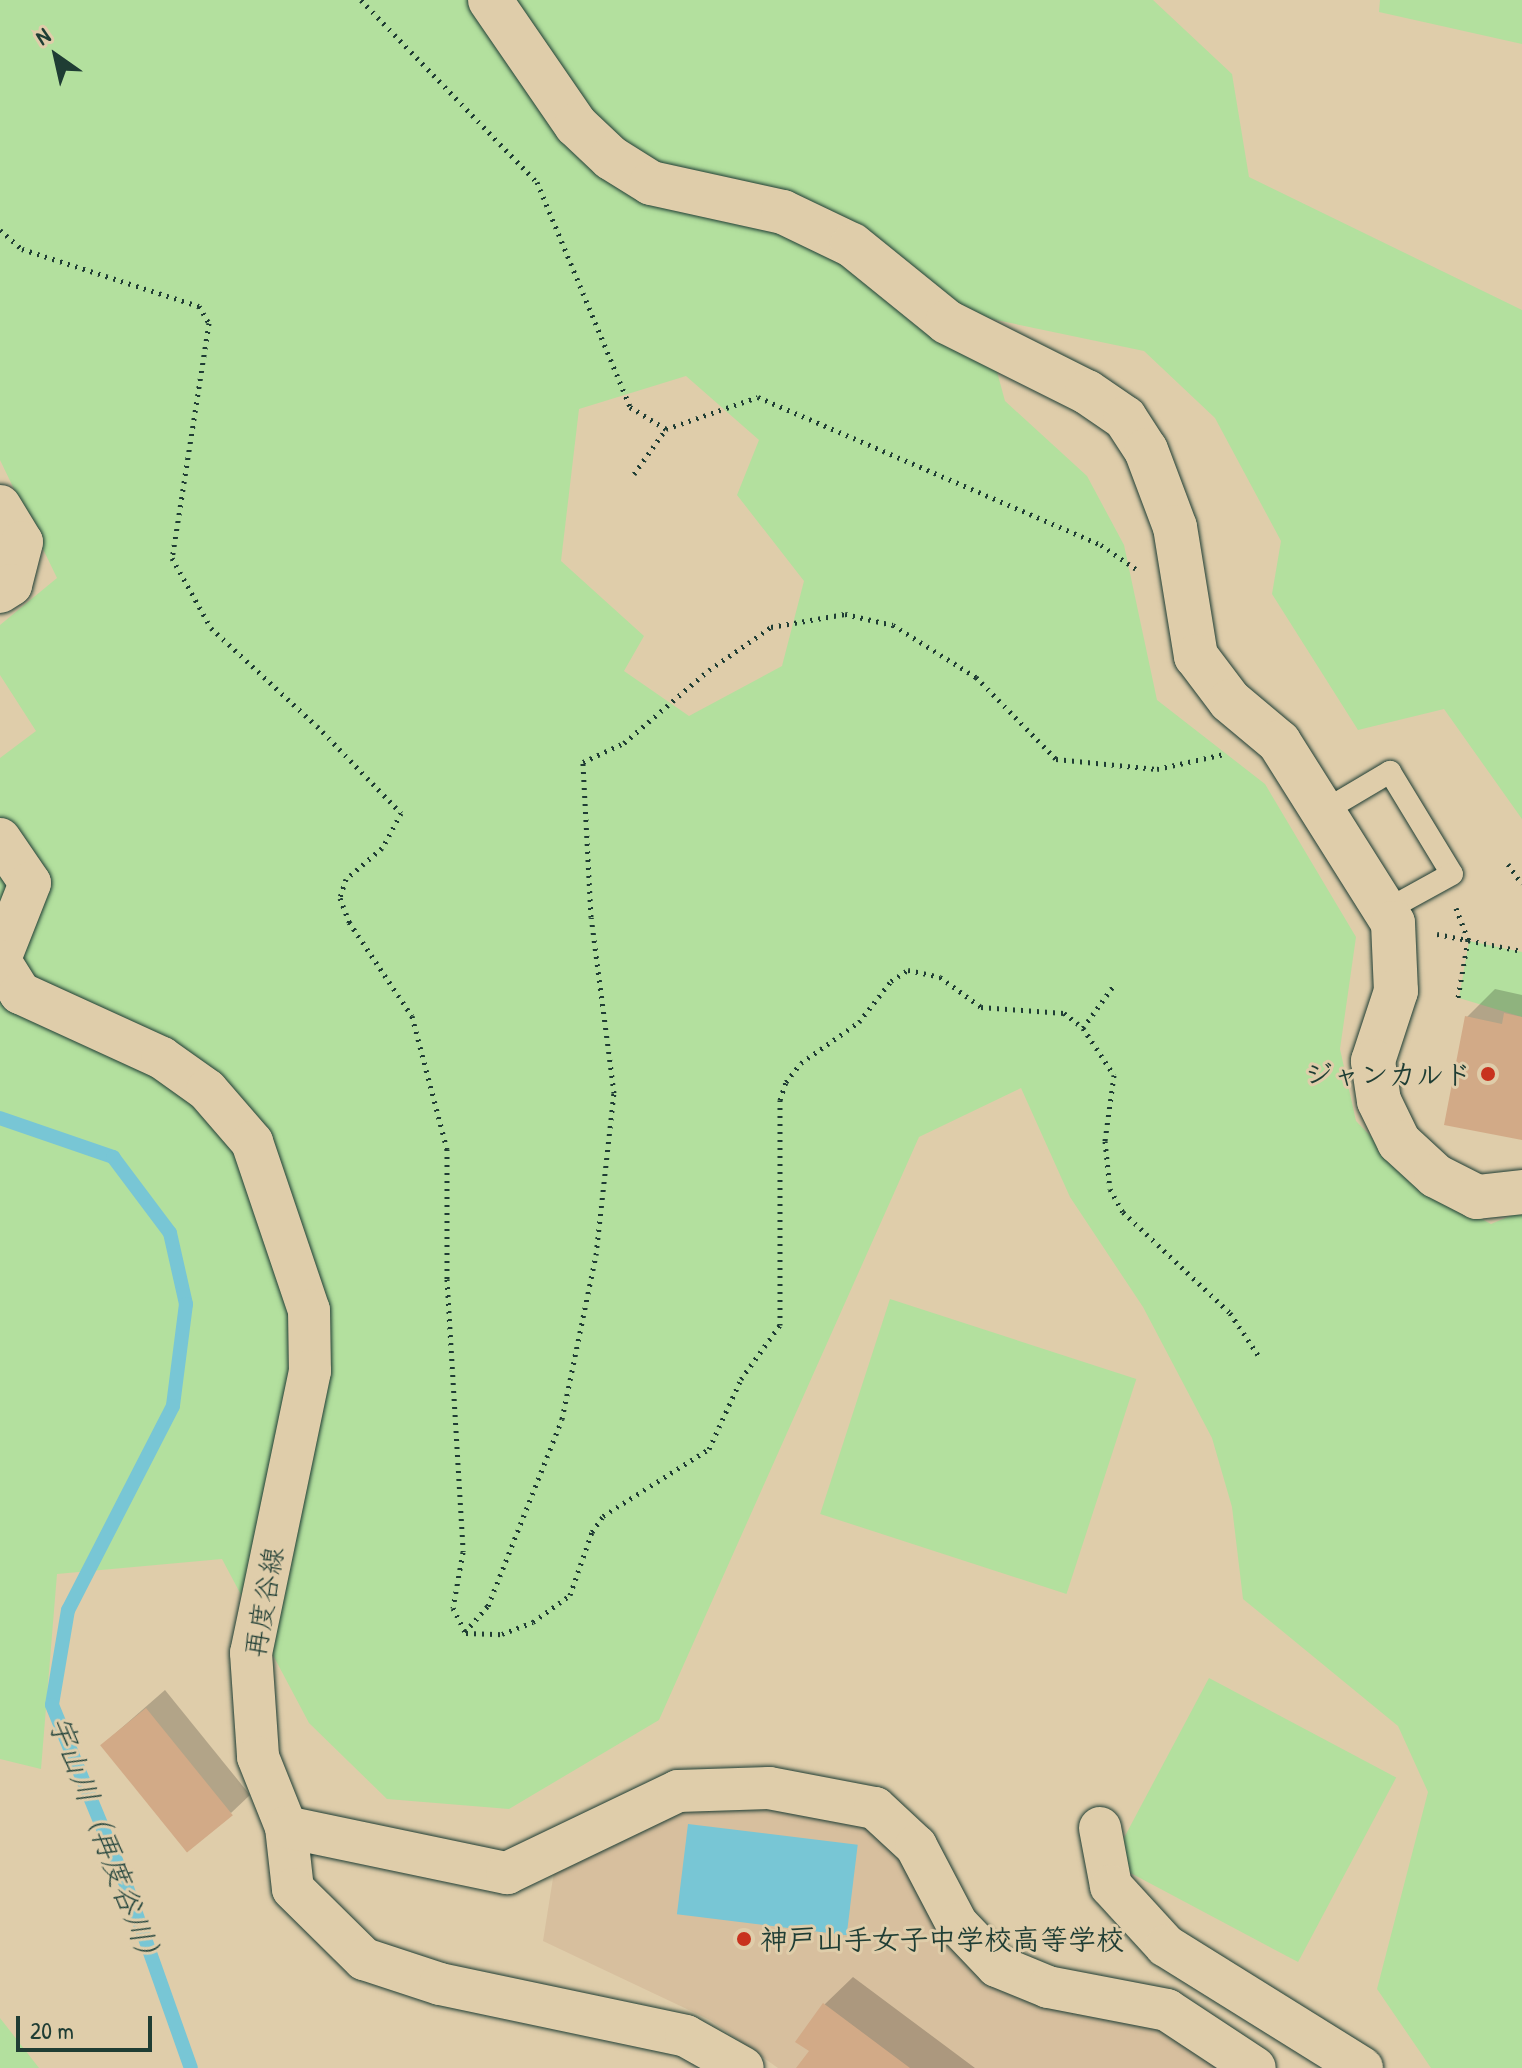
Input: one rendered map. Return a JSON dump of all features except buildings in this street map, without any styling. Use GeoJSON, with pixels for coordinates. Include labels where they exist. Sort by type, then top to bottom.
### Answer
{"type":"FeatureCollection","features":[{"type":"Feature","properties":{"kind":"street"},"geometry":{"type":"LineString","coordinates":[[490,0],[576,125],[611,158],[651,183],[783,212],[852,245],[947,322],[1087,392],[1125,418],[1146,450],[1175,527],[1196,656],[1230,701],[1279,742],[1389,917],[1396,991],[1373,1061],[1379,1101],[1399,1142],[1436,1176],[1477,1197],[1522,1192]]}},
{"type":"Feature","properties":{"kind":"street"},"geometry":{"type":"LineString","coordinates":[[0,506],[22,542],[11,585],[0,592]]}},
{"type":"Feature","properties":{"kind":"street","name":"再度谷線"},"geometry":{"type":"LineString","coordinates":[[0,839],[30,883],[0,960],[20,993],[162,1058],[207,1090],[252,1142],[305,1296],[310,1371],[251,1653],[258,1757],[286,1827],[293,1889],[364,1959],[440,1984],[686,2036],[743,2068]]}},
{"type":"Feature","properties":{"kind":"street"},"geometry":{"type":"LineString","coordinates":[[286,1827],[507,1873],[678,1791],[769,1788],[875,1808],[916,1846],[957,1924],[997,1966],[1048,1987],[1167,2010],[1255,2068]]}},
{"type":"Feature","properties":{"kind":"street"},"geometry":{"type":"LineString","coordinates":[[1100,1828],[1111,1886],[1166,1946],[1362,2068]]}},
{"type":"Feature","properties":{"kind":"lane"},"geometry":{"type":"LineString","coordinates":[[1324,811],[1390,772],[1452,874],[1389,917]]}},
{"type":"Feature","properties":{"kind":"path"},"geometry":{"type":"LineString","coordinates":[[361,0],[537,182],[630,407],[666,429]]}},
{"type":"Feature","properties":{"kind":"path"},"geometry":{"type":"LineString","coordinates":[[0,230],[22,249],[199,306],[209,323],[172,558],[211,628],[317,726],[401,813],[382,848],[346,879],[340,898],[349,922],[412,1016],[447,1149],[450,1343],[456,1374],[463,1552],[453,1598],[465,1632]]}},
{"type":"Feature","properties":{"kind":"path"},"geometry":{"type":"LineString","coordinates":[[634,474],[666,429],[758,397],[1101,545],[1141,571]]}},
{"type":"Feature","properties":{"kind":"path"},"geometry":{"type":"LineString","coordinates":[[465,1632],[493,1593],[562,1419],[596,1255],[614,1093],[591,917],[583,762],[624,743],[709,670],[771,627],[845,614],[893,625],[976,677],[1056,759],[1157,769],[1279,742]]}},
{"type":"Feature","properties":{"kind":"path"},"geometry":{"type":"LineString","coordinates":[[1508,864],[1522,884]]}},
{"type":"Feature","properties":{"kind":"path"},"geometry":{"type":"LineString","coordinates":[[1455,907],[1468,940],[1458,998]]}},
{"type":"Feature","properties":{"kind":"path"},"geometry":{"type":"LineString","coordinates":[[1389,917],[1468,940],[1522,951]]}},
{"type":"Feature","properties":{"kind":"path"},"geometry":{"type":"LineString","coordinates":[[465,1632],[502,1634],[533,1622],[570,1595],[592,1532],[603,1516],[709,1449],[741,1379],[780,1325],[780,1100],[801,1063],[859,1022],[891,981],[908,970],[940,977],[981,1007],[1064,1013],[1083,1028],[1114,1075],[1105,1141],[1110,1189],[1123,1212],[1230,1313],[1260,1358]]}},
{"type":"Feature","properties":{"kind":"path"},"geometry":{"type":"LineString","coordinates":[[1083,1028],[1114,985]]}},
{"type":"Feature","properties":{"kind":"shaded area","name":"神戸山手女子中学校高等学校"},"geometry":{"type":"Polygon","coordinates":[[[775,1808],[872,1824],[903,1863],[942,1937],[1001,1991],[1159,2025],[1225,2068],[778,2068],[710,2020],[543,1941],[554,1872],[685,1811],[775,1808]]]}},
{"type":"Feature","properties":{"kind":"green space"},"geometry":{"type":"Polygon","coordinates":[[[0,0],[1153,0],[1232,74],[1249,177],[1522,310],[1522,819],[1444,709],[1358,730],[1272,594],[1281,541],[1215,418],[1144,351],[982,317],[1005,401],[1087,476],[1124,545],[1157,700],[1265,784],[1356,937],[1340,1049],[1356,1121],[1419,1186],[1491,1224],[1522,1211],[1522,2068],[1431,2068],[1377,1989],[1428,1792],[1398,1726],[1243,1599],[1232,1507],[1212,1438],[1143,1307],[1070,1197],[1021,1088],[919,1137],[659,1720],[509,1809],[387,1799],[309,1723],[222,1559],[57,1574],[41,1769],[0,1759],[0,758],[36,731],[0,675],[0,625],[57,578],[0,460],[0,0]],[[686,376],[579,409],[561,561],[644,636],[624,671],[689,716],[782,666],[804,581],[737,495],[759,440],[686,376]]]}},
{"type":"Feature","properties":{"kind":"green space"},"geometry":{"type":"Polygon","coordinates":[[[1380,0],[1522,0],[1522,44],[1379,12],[1380,0]]]}},
{"type":"Feature","properties":{"kind":"green space"},"geometry":{"type":"Polygon","coordinates":[[[1469,941],[1522,952],[1522,1017],[1459,998],[1469,941]]]}},
{"type":"Feature","properties":{"kind":"green space"},"geometry":{"type":"Polygon","coordinates":[[[890,1299],[1136,1379],[1066,1594],[820,1514],[890,1299]]]}},
{"type":"Feature","properties":{"kind":"green space"},"geometry":{"type":"Polygon","coordinates":[[[1209,1678],[1396,1778],[1298,1962],[1111,1863],[1209,1678]]]}},
{"type":"Feature","properties":{"kind":"green space"},"geometry":{"type":"Polygon","coordinates":[[[0,2018],[39,2068],[0,2068],[0,2018]]]}},
{"type":"Feature","properties":{"kind":"water"},"geometry":{"type":"Polygon","coordinates":[[[688,1824],[858,1845],[847,1935],[677,1914],[688,1824]]]}},
{"type":"Feature","properties":{"kind":"waterway","name":"宇山川（再度谷川）"},"geometry":{"type":"LineString","coordinates":[[0,1118],[113,1157],[170,1233],[186,1304],[173,1406],[68,1610],[52,1705],[125,1882],[191,2068]]}},
{"type":"Feature","properties":{"kind":"place","name":"ジャンカルド"},"geometry":{"type":"Point","coordinates":[1488,1074]}},
{"type":"Feature","properties":{"kind":"place","name":"神戸山手女子中学校高等学校"},"geometry":{"type":"Point","coordinates":[744,1939]}}]}
